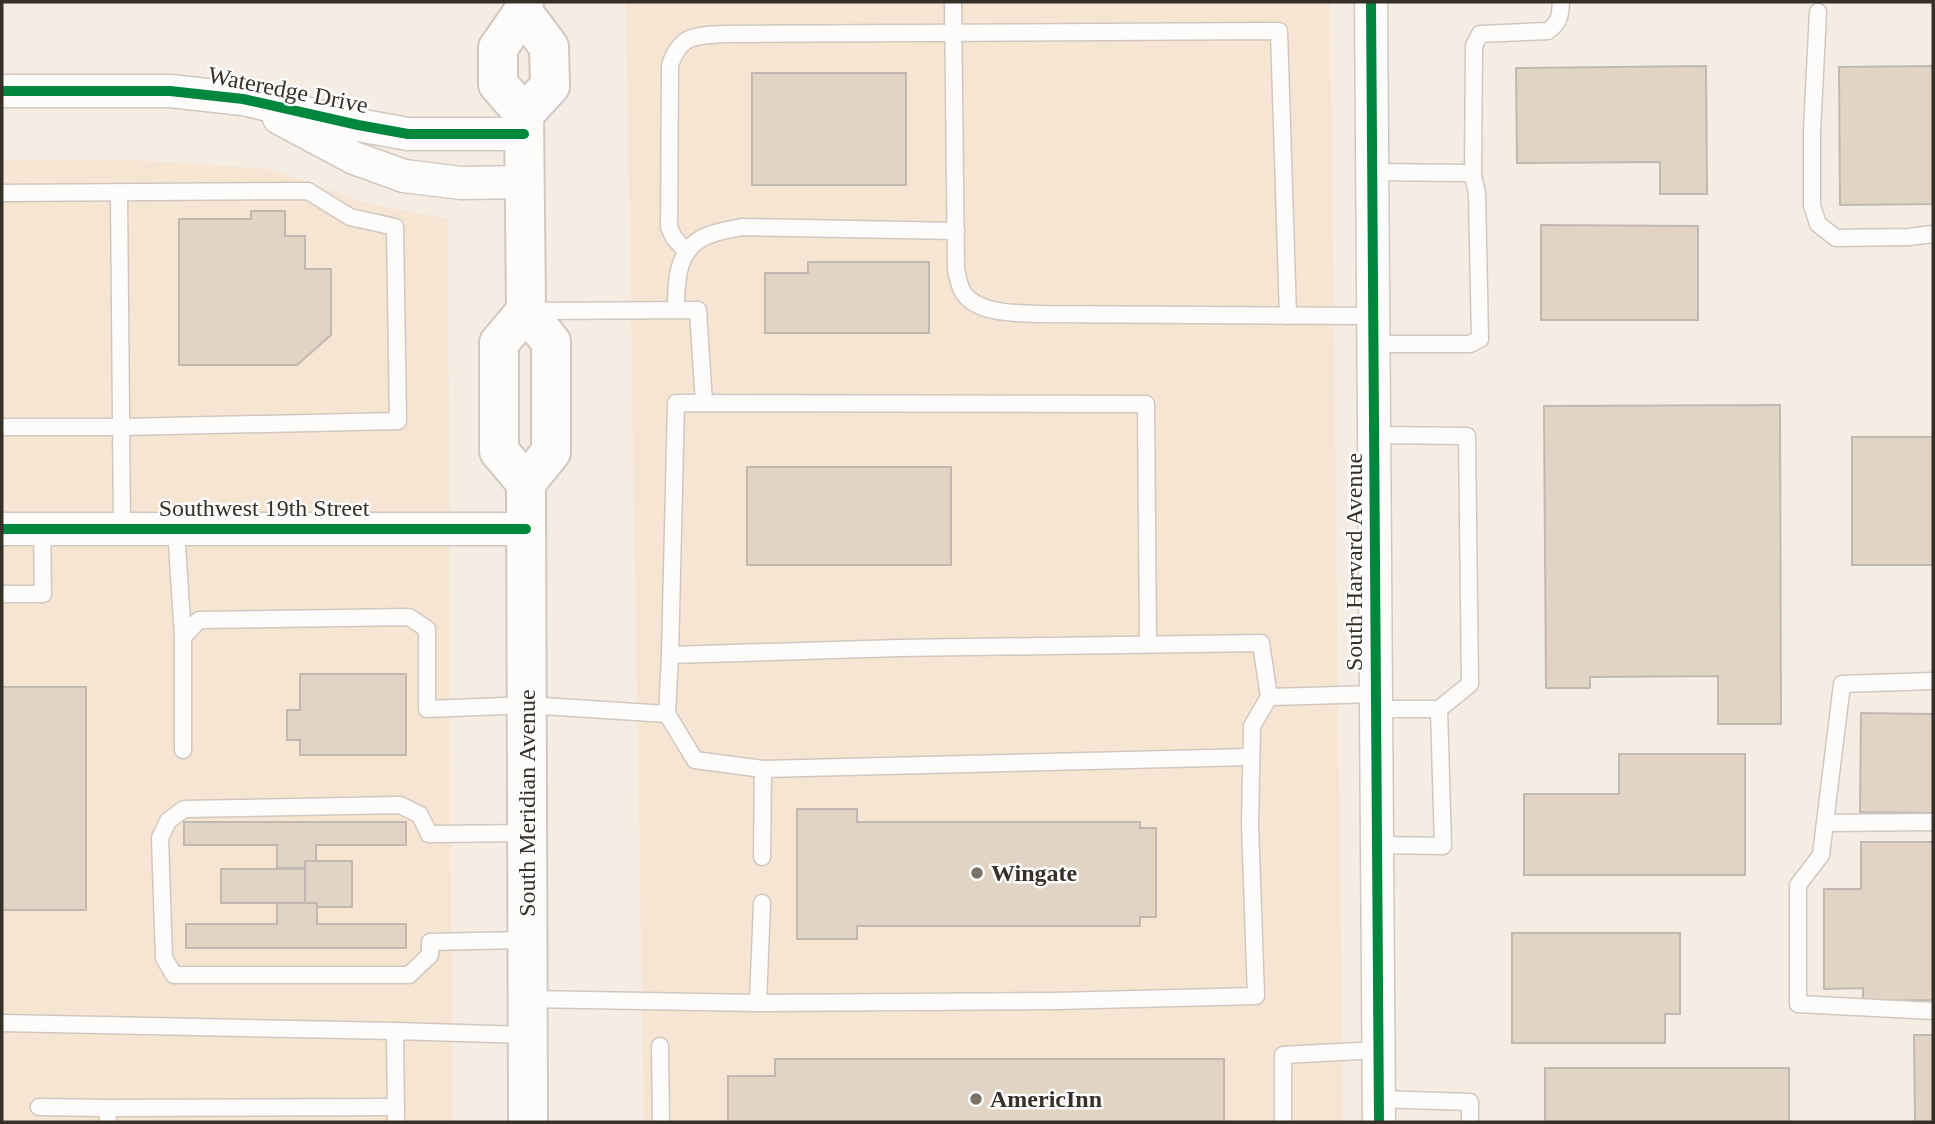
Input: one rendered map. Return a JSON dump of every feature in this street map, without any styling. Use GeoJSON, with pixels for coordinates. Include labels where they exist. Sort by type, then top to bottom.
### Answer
{"type":"FeatureCollection","features":[{"type":"Feature","properties":{"kind":"main road"},"geometry":{"type":"LineString","coordinates":[[523,7],[549,47],[550,86],[524,124],[526,312],[551,342],[551,452],[526,483],[499,451],[499,343],[526,312]]}},
{"type":"Feature","properties":{"kind":"main road","name":"South Meridian Avenue"},"geometry":{"type":"LineString","coordinates":[[526,483],[528,1122]]}},
{"type":"Feature","properties":{"kind":"street","name":"South Harvard Avenue"},"geometry":{"type":"LineString","coordinates":[[1371,2],[1379,1111]]}},
{"type":"Feature","properties":{"kind":"street","name":"Wateredge Drive"},"geometry":{"type":"LineString","coordinates":[[2,91],[170,91],[243,99],[408,134],[524,124]]}},
{"type":"Feature","properties":{"kind":"street","name":"Wateredge Drive"},"geometry":{"type":"LineString","coordinates":[[243,99],[354,158],[404,176],[461,183],[524,182]]}},
{"type":"Feature","properties":{"kind":"street","name":"Southwest 19th Street"},"geometry":{"type":"LineString","coordinates":[[2,529],[526,529]]}},
{"type":"Feature","properties":{"kind":"lane"},"geometry":{"type":"LineString","coordinates":[[953,2],[956,270],[963,293],[977,304],[998,313],[1288,316],[1470,344],[1480,339],[1477,193],[1473,176],[1474,46],[1480,34],[1548,31],[1560,19],[1561,2]]}},
{"type":"Feature","properties":{"kind":"lane"},"geometry":{"type":"LineString","coordinates":[[1818,12],[1812,131],[1812,205],[1818,224],[1836,238],[1933,234]]}},
{"type":"Feature","properties":{"kind":"lane"},"geometry":{"type":"LineString","coordinates":[[687,252],[674,238],[669,227],[670,65],[675,51],[683,41],[697,36],[723,34],[1279,32],[1288,316]]}},
{"type":"Feature","properties":{"kind":"lane"},"geometry":{"type":"LineString","coordinates":[[1372,172],[1466,173],[1473,176]]}},
{"type":"Feature","properties":{"kind":"lane"},"geometry":{"type":"LineString","coordinates":[[2,193],[308,191],[350,217],[395,227],[398,421],[2,427]]}},
{"type":"Feature","properties":{"kind":"lane"},"geometry":{"type":"LineString","coordinates":[[119,192],[122,529]]}},
{"type":"Feature","properties":{"kind":"lane"},"geometry":{"type":"LineString","coordinates":[[676,310],[679,264],[693,245],[712,233],[742,227],[956,231]]}},
{"type":"Feature","properties":{"kind":"lane"},"geometry":{"type":"LineString","coordinates":[[526,312],[698,310],[704,403]]}},
{"type":"Feature","properties":{"kind":"lane"},"geometry":{"type":"LineString","coordinates":[[1149,644],[1146,404],[676,403],[667,714],[695,760],[763,769],[1251,757]]}},
{"type":"Feature","properties":{"kind":"lane"},"geometry":{"type":"LineString","coordinates":[[1269,698],[1376,702],[1439,709],[1470,684],[1467,436],[1374,435]]}},
{"type":"Feature","properties":{"kind":"lane"},"geometry":{"type":"LineString","coordinates":[[2,594],[43,594],[42,529]]}},
{"type":"Feature","properties":{"kind":"lane"},"geometry":{"type":"LineString","coordinates":[[176,529],[183,637],[183,750]]}},
{"type":"Feature","properties":{"kind":"lane"},"geometry":{"type":"LineString","coordinates":[[183,637],[199,620],[409,617],[427,629],[426,709],[527,705],[667,714]]}},
{"type":"Feature","properties":{"kind":"lane"},"geometry":{"type":"LineString","coordinates":[[2,1023],[395,1031],[528,1017],[758,1003],[1055,1001],[1256,996],[1250,824],[1252,726],[1269,698],[1261,643],[899,648],[670,655]]}},
{"type":"Feature","properties":{"kind":"lane"},"geometry":{"type":"LineString","coordinates":[[1933,681],[1842,684],[1821,855],[1798,885],[1798,1004],[1933,1011]]}},
{"type":"Feature","properties":{"kind":"lane"},"geometry":{"type":"LineString","coordinates":[[1377,845],[1443,846],[1439,709]]}},
{"type":"Feature","properties":{"kind":"lane"},"geometry":{"type":"LineString","coordinates":[[762,858],[763,769]]}},
{"type":"Feature","properties":{"kind":"lane"},"geometry":{"type":"LineString","coordinates":[[527,833],[429,834],[420,815],[400,805],[184,809],[167,821],[160,838],[164,958],[174,975],[409,975],[430,955],[430,942],[527,940]]}},
{"type":"Feature","properties":{"kind":"lane"},"geometry":{"type":"LineString","coordinates":[[1825,823],[1933,822]]}},
{"type":"Feature","properties":{"kind":"lane"},"geometry":{"type":"LineString","coordinates":[[758,1003],[762,903]]}},
{"type":"Feature","properties":{"kind":"lane"},"geometry":{"type":"LineString","coordinates":[[38,1107],[107,1115],[396,1115],[395,1031]]}},
{"type":"Feature","properties":{"kind":"lane"},"geometry":{"type":"LineString","coordinates":[[660,1046],[661,1122]]}},
{"type":"Feature","properties":{"kind":"lane"},"geometry":{"type":"LineString","coordinates":[[1283,1122],[1283,1055],[1378,1050]]}},
{"type":"Feature","properties":{"kind":"lane"},"geometry":{"type":"LineString","coordinates":[[1379,1111],[1470,1101],[1470,1122]]}},
{"type":"Feature","properties":{"kind":"shaded area"},"geometry":{"type":"Polygon","coordinates":[[[626,2],[1330,2],[1343,1122],[644,1122],[626,2]]]}},
{"type":"Feature","properties":{"kind":"shaded area"},"geometry":{"type":"Polygon","coordinates":[[[2,160],[130,160],[270,169],[365,203],[448,219],[452,1122],[2,1122],[2,160]]]}},
{"type":"Feature","properties":{"kind":"building"},"geometry":{"type":"Polygon","coordinates":[[[1706,66],[1707,194],[1660,194],[1660,162],[1517,163],[1516,68],[1706,66]]]}},
{"type":"Feature","properties":{"kind":"building"},"geometry":{"type":"Polygon","coordinates":[[[1933,66],[1933,204],[1840,205],[1839,67],[1933,66]]]}},
{"type":"Feature","properties":{"kind":"building"},"geometry":{"type":"Polygon","coordinates":[[[752,73],[906,73],[906,185],[752,185],[752,73]]]}},
{"type":"Feature","properties":{"kind":"building"},"geometry":{"type":"Polygon","coordinates":[[[251,211],[285,211],[285,236],[305,236],[305,269],[331,269],[331,335],[297,365],[179,365],[179,219],[251,219],[251,211]]]}},
{"type":"Feature","properties":{"kind":"building"},"geometry":{"type":"Polygon","coordinates":[[[1541,225],[1698,226],[1698,320],[1541,320],[1541,225]]]}},
{"type":"Feature","properties":{"kind":"building"},"geometry":{"type":"Polygon","coordinates":[[[808,262],[929,262],[929,333],[765,333],[765,273],[808,273],[808,262]]]}},
{"type":"Feature","properties":{"kind":"building"},"geometry":{"type":"Polygon","coordinates":[[[1780,405],[1781,724],[1718,724],[1718,676],[1590,677],[1590,688],[1546,688],[1544,406],[1780,405]]]}},
{"type":"Feature","properties":{"kind":"building"},"geometry":{"type":"Polygon","coordinates":[[[1852,437],[1933,437],[1933,565],[1852,565],[1852,437]]]}},
{"type":"Feature","properties":{"kind":"building"},"geometry":{"type":"Polygon","coordinates":[[[747,467],[951,467],[951,565],[747,565],[747,467]]]}},
{"type":"Feature","properties":{"kind":"building"},"geometry":{"type":"Polygon","coordinates":[[[300,674],[406,674],[406,755],[300,755],[300,740],[287,740],[287,710],[300,710],[300,674]]]}},
{"type":"Feature","properties":{"kind":"building"},"geometry":{"type":"Polygon","coordinates":[[[2,687],[86,687],[86,910],[2,910],[2,687]]]}},
{"type":"Feature","properties":{"kind":"building"},"geometry":{"type":"Polygon","coordinates":[[[1861,713],[1933,714],[1933,813],[1860,812],[1861,713]]]}},
{"type":"Feature","properties":{"kind":"building"},"geometry":{"type":"Polygon","coordinates":[[[1619,754],[1745,754],[1745,875],[1524,875],[1524,794],[1619,794],[1619,754]]]}},
{"type":"Feature","properties":{"kind":"building","name":"Wingate"},"geometry":{"type":"Polygon","coordinates":[[[797,809],[857,809],[857,822],[1140,822],[1140,828],[1156,828],[1156,917],[1140,917],[1140,926],[857,926],[857,939],[797,939],[797,809]]]}},
{"type":"Feature","properties":{"kind":"building"},"geometry":{"type":"Polygon","coordinates":[[[184,822],[406,822],[406,845],[316,845],[316,868],[277,868],[277,845],[184,845],[184,822]]]}},
{"type":"Feature","properties":{"kind":"building"},"geometry":{"type":"Polygon","coordinates":[[[1861,842],[1933,842],[1933,1000],[1863,1001],[1863,988],[1824,989],[1824,889],[1861,889],[1861,842]]]}},
{"type":"Feature","properties":{"kind":"building"},"geometry":{"type":"Polygon","coordinates":[[[305,861],[352,861],[352,907],[305,907],[305,861]]]}},
{"type":"Feature","properties":{"kind":"building"},"geometry":{"type":"Polygon","coordinates":[[[221,869],[305,869],[305,903],[221,903],[221,869]]]}},
{"type":"Feature","properties":{"kind":"building"},"geometry":{"type":"Polygon","coordinates":[[[277,903],[317,903],[317,924],[406,924],[406,948],[186,948],[186,924],[277,924],[277,903]]]}},
{"type":"Feature","properties":{"kind":"building"},"geometry":{"type":"Polygon","coordinates":[[[1512,933],[1680,933],[1680,1014],[1665,1014],[1665,1043],[1512,1043],[1512,933]]]}},
{"type":"Feature","properties":{"kind":"building"},"geometry":{"type":"Polygon","coordinates":[[[1914,1035],[1933,1035],[1933,1122],[1915,1122],[1914,1035]]]}},
{"type":"Feature","properties":{"kind":"building","name":"AmericInn"},"geometry":{"type":"Polygon","coordinates":[[[775,1059],[1224,1059],[1224,1122],[728,1122],[728,1076],[775,1076],[775,1059]]]}},
{"type":"Feature","properties":{"kind":"building"},"geometry":{"type":"Polygon","coordinates":[[[1545,1068],[1789,1068],[1789,1122],[1545,1122],[1545,1068]]]}},
{"type":"Feature","properties":{"kind":"cycle path"},"geometry":{"type":"LineString","coordinates":[[1371,2],[1379,1122]]}},
{"type":"Feature","properties":{"kind":"cycle path"},"geometry":{"type":"LineString","coordinates":[[2,91],[170,91],[243,99],[408,134],[524,134]]}},
{"type":"Feature","properties":{"kind":"cycle path"},"geometry":{"type":"LineString","coordinates":[[2,529],[526,529]]}},
{"type":"Feature","properties":{"kind":"place","name":"Wingate"},"geometry":{"type":"Point","coordinates":[977,873]}},
{"type":"Feature","properties":{"kind":"place","name":"AmericInn"},"geometry":{"type":"Point","coordinates":[976,1099]}}]}
